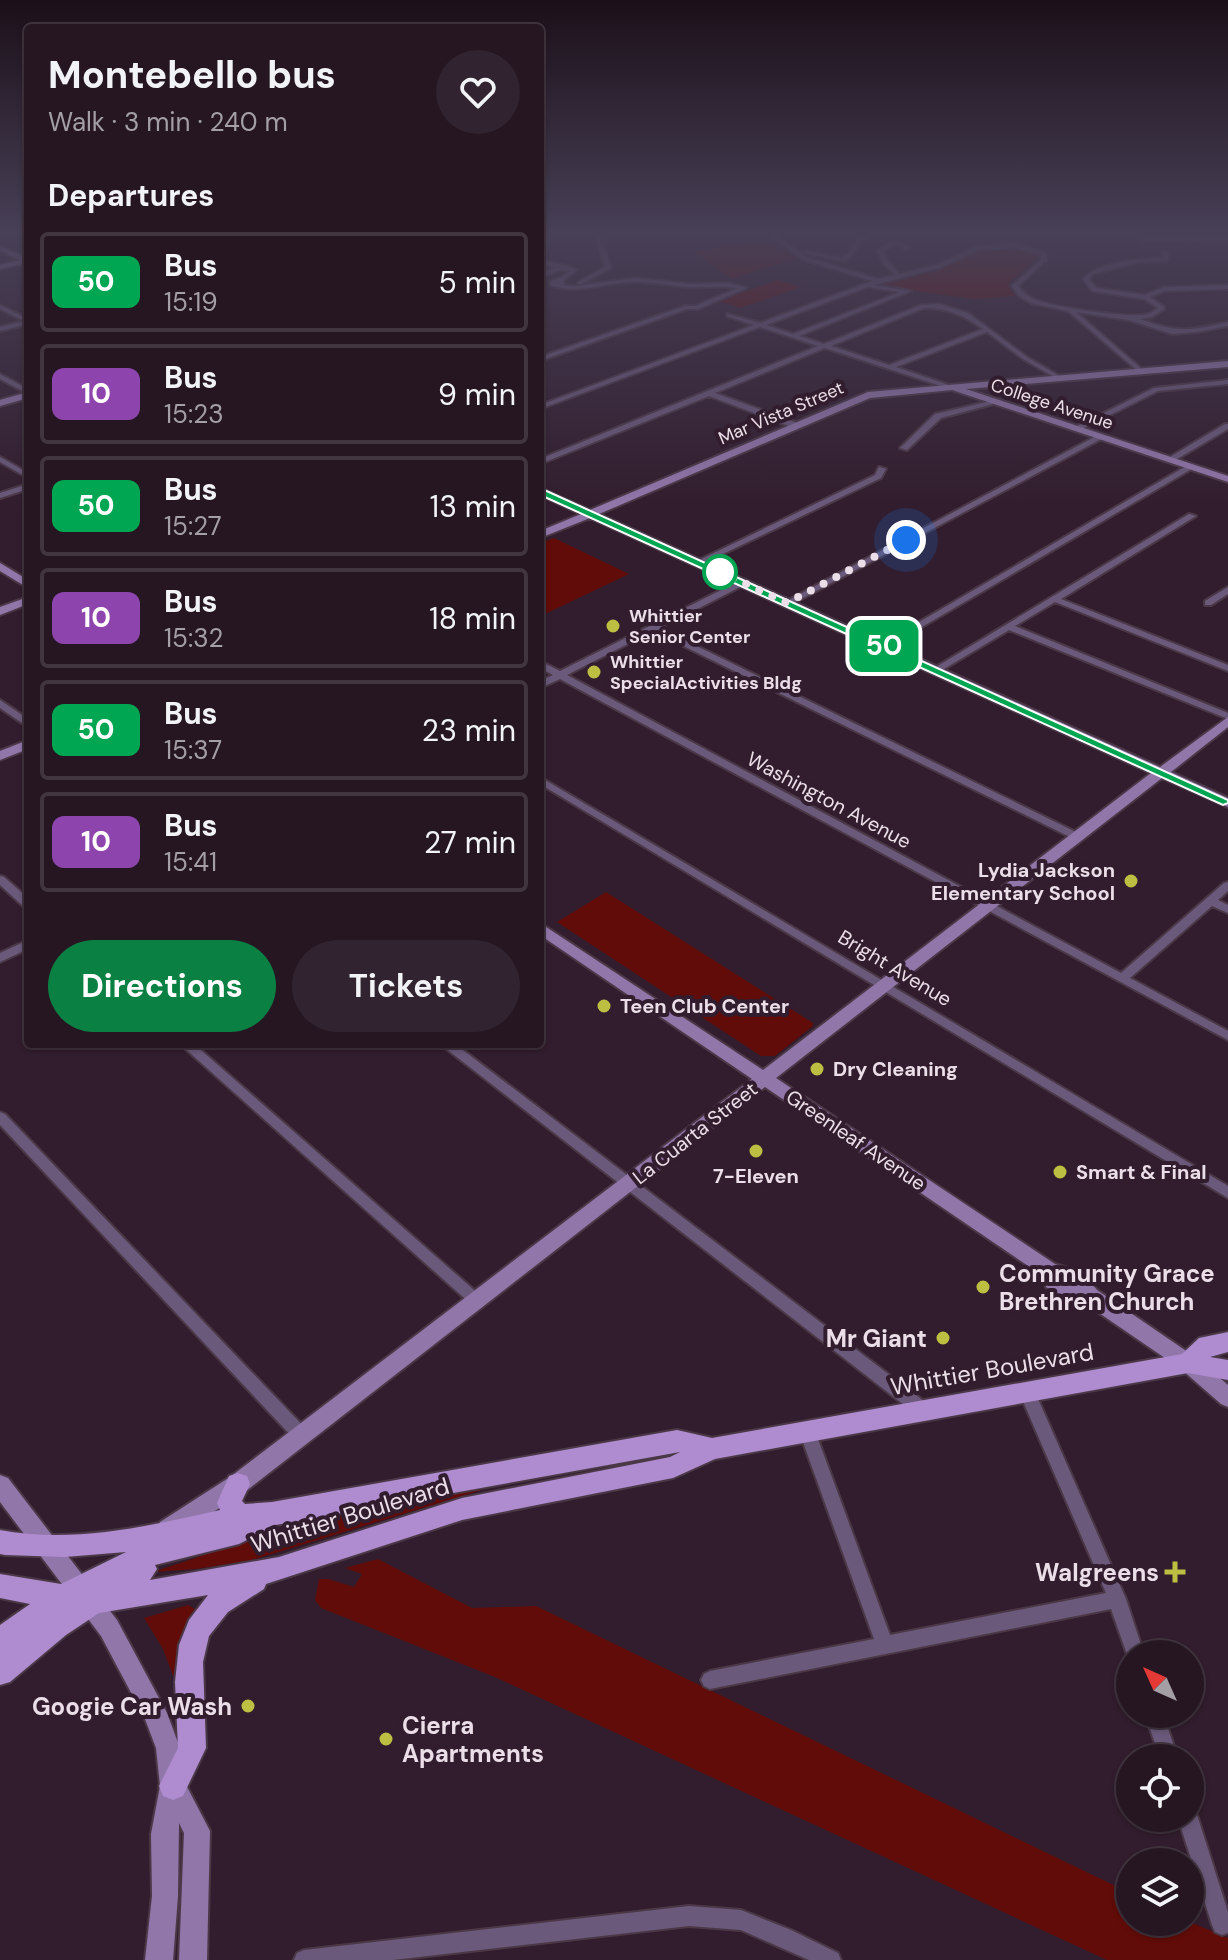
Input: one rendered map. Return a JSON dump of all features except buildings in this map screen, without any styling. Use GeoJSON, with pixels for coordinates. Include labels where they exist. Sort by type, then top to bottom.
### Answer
{"type":"FeatureCollection","features":[{"type":"Feature","properties":{"kind":"main road","name":"Whittier Boulevard"},"geometry":{"type":"LineString","coordinates":[[1188,1363],[1207,1345],[1228,1342]]}},
{"type":"Feature","properties":{"kind":"main road","name":"Whittier Boulevard"},"geometry":{"type":"LineString","coordinates":[[0,1586],[77,1595],[279,1569],[462,1509],[673,1467],[712,1449],[1188,1363],[1228,1370]]}},
{"type":"Feature","properties":{"kind":"main road","name":"Whittier Boulevard"},"geometry":{"type":"LineString","coordinates":[[0,1542],[46,1546],[108,1543],[238,1525],[257,1513],[272,1514],[677,1441],[712,1449]]}},
{"type":"Feature","properties":{"kind":"main road"},"geometry":{"type":"LineString","coordinates":[[0,1641],[77,1595],[218,1544],[238,1525],[229,1503],[238,1484]]}},
{"type":"Feature","properties":{"kind":"main road"},"geometry":{"type":"LineString","coordinates":[[173,1786],[191,1752],[192,1715],[186,1672],[190,1641],[215,1603],[279,1569]]}},
{"type":"Feature","properties":{"kind":"main road"},"geometry":{"type":"LineString","coordinates":[[0,1672],[77,1595]]}},
{"type":"Feature","properties":{"kind":"street"},"geometry":{"type":"LineString","coordinates":[[0,329],[23,322]]}},
{"type":"Feature","properties":{"kind":"street"},"geometry":{"type":"LineString","coordinates":[[544,358],[643,322]]}},
{"type":"Feature","properties":{"kind":"street","name":"College Avenue"},"geometry":{"type":"LineString","coordinates":[[751,322],[1228,479]]}},
{"type":"Feature","properties":{"kind":"street"},"geometry":{"type":"LineString","coordinates":[[544,406],[766,322]]}},
{"type":"Feature","properties":{"kind":"street"},"geometry":{"type":"LineString","coordinates":[[793,336],[828,322]]}},
{"type":"Feature","properties":{"kind":"street"},"geometry":{"type":"LineString","coordinates":[[544,460],[879,322]]}},
{"type":"Feature","properties":{"kind":"street"},"geometry":{"type":"LineString","coordinates":[[982,322],[987,330],[1025,358],[1058,377]]}},
{"type":"Feature","properties":{"kind":"street"},"geometry":{"type":"LineString","coordinates":[[1085,322],[1141,371]]}},
{"type":"Feature","properties":{"kind":"street"},"geometry":{"type":"LineString","coordinates":[[1141,322],[1178,332],[1228,324]]}},
{"type":"Feature","properties":{"kind":"street"},"geometry":{"type":"LineString","coordinates":[[890,367],[987,330]]}},
{"type":"Feature","properties":{"kind":"street","name":"Mar Vista Street"},"geometry":{"type":"LineString","coordinates":[[544,533],[868,395],[1227,364]]}},
{"type":"Feature","properties":{"kind":"street"},"geometry":{"type":"LineString","coordinates":[[0,376],[24,391]]}},
{"type":"Feature","properties":{"kind":"street"},"geometry":{"type":"LineString","coordinates":[[1075,429],[1156,389],[1228,382]]}},
{"type":"Feature","properties":{"kind":"street"},"geometry":{"type":"LineString","coordinates":[[0,403],[24,394]]}},
{"type":"Feature","properties":{"kind":"street"},"geometry":{"type":"LineString","coordinates":[[710,394],[797,426]]}},
{"type":"Feature","properties":{"kind":"street"},"geometry":{"type":"LineString","coordinates":[[544,396],[556,401]]}},
{"type":"Feature","properties":{"kind":"street"},"geometry":{"type":"LineString","coordinates":[[904,448],[938,416],[995,402]]}},
{"type":"Feature","properties":{"kind":"street"},"geometry":{"type":"LineString","coordinates":[[1169,460],[1228,426]]}},
{"type":"Feature","properties":{"kind":"street"},"geometry":{"type":"LineString","coordinates":[[787,603],[1101,437]]}},
{"type":"Feature","properties":{"kind":"street"},"geometry":{"type":"LineString","coordinates":[[0,459],[24,474]]}},
{"type":"Feature","properties":{"kind":"street"},"geometry":{"type":"LineString","coordinates":[[883,646],[1191,467]]}},
{"type":"Feature","properties":{"kind":"street"},"geometry":{"type":"LineString","coordinates":[[699,562],[878,476],[882,469]]}},
{"type":"Feature","properties":{"kind":"street"},"geometry":{"type":"LineString","coordinates":[[0,496],[24,487]]}},
{"type":"Feature","properties":{"kind":"street"},"geometry":{"type":"LineString","coordinates":[[544,493],[1228,803]]}},
{"type":"Feature","properties":{"kind":"street"},"geometry":{"type":"LineString","coordinates":[[936,670],[1192,516]]}},
{"type":"Feature","properties":{"kind":"street"},"geometry":{"type":"LineString","coordinates":[[0,566],[24,582]]}},
{"type":"Feature","properties":{"kind":"street"},"geometry":{"type":"LineString","coordinates":[[544,683],[743,582]]}},
{"type":"Feature","properties":{"kind":"street"},"geometry":{"type":"LineString","coordinates":[[1208,603],[1228,590]]}},
{"type":"Feature","properties":{"kind":"street"},"geometry":{"type":"LineString","coordinates":[[1054,599],[1228,668]]}},
{"type":"Feature","properties":{"kind":"street"},"geometry":{"type":"LineString","coordinates":[[0,611],[24,602]]}},
{"type":"Feature","properties":{"kind":"street"},"geometry":{"type":"LineString","coordinates":[[1009,627],[1228,719]]}},
{"type":"Feature","properties":{"kind":"street"},"geometry":{"type":"LineString","coordinates":[[653,628],[1078,837]]}},
{"type":"Feature","properties":{"kind":"street","name":"Washington Avenue"},"geometry":{"type":"LineString","coordinates":[[544,666],[1228,1036]]}},
{"type":"Feature","properties":{"kind":"street"},"geometry":{"type":"LineString","coordinates":[[0,703],[24,721]]}},
{"type":"Feature","properties":{"kind":"street","name":"La Cuarta Street"},"geometry":{"type":"LineString","coordinates":[[157,1536],[238,1484],[1228,719]]}},
{"type":"Feature","properties":{"kind":"street"},"geometry":{"type":"LineString","coordinates":[[0,756],[24,746]]}},
{"type":"Feature","properties":{"kind":"street","name":"Bright Avenue"},"geometry":{"type":"LineString","coordinates":[[544,782],[1228,1193]]}},
{"type":"Feature","properties":{"kind":"street"},"geometry":{"type":"LineString","coordinates":[[0,879],[24,900]]}},
{"type":"Feature","properties":{"kind":"street"},"geometry":{"type":"LineString","coordinates":[[1122,979],[1228,885]]}},
{"type":"Feature","properties":{"kind":"street"},"geometry":{"type":"LineString","coordinates":[[1211,901],[1228,909]]}},
{"type":"Feature","properties":{"kind":"street","name":"Greenleaf Avenue"},"geometry":{"type":"LineString","coordinates":[[544,931],[1052,1272],[1053,1281],[1060,1286],[1074,1295],[1090,1296],[1188,1363],[1228,1398]]}},
{"type":"Feature","properties":{"kind":"street"},"geometry":{"type":"LineString","coordinates":[[0,958],[24,946]]}},
{"type":"Feature","properties":{"kind":"street"},"geometry":{"type":"LineString","coordinates":[[191,1048],[477,1301]]}},
{"type":"Feature","properties":{"kind":"street"},"geometry":{"type":"LineString","coordinates":[[451,1048],[923,1410]]}},
{"type":"Feature","properties":{"kind":"street"},"geometry":{"type":"LineString","coordinates":[[0,1117],[301,1435]]}},
{"type":"Feature","properties":{"kind":"street"},"geometry":{"type":"LineString","coordinates":[[1027,1392],[1117,1599],[1130,1640]]}},
{"type":"Feature","properties":{"kind":"street"},"geometry":{"type":"LineString","coordinates":[[807,1431],[885,1645]]}},
{"type":"Feature","properties":{"kind":"street"},"geometry":{"type":"LineString","coordinates":[[0,1485],[46,1546],[77,1595],[113,1634],[155,1713],[168,1748],[173,1786],[164,1834],[165,1896],[159,1960]]}},
{"type":"Feature","properties":{"kind":"street"},"geometry":{"type":"LineString","coordinates":[[710,1680],[1117,1599]]}},
{"type":"Feature","properties":{"kind":"street"},"geometry":{"type":"LineString","coordinates":[[173,1786],[197,1831],[193,1960]]}},
{"type":"Feature","properties":{"kind":"street"},"geometry":{"type":"LineString","coordinates":[[1192,1832],[1222,1925]]}},
{"type":"Feature","properties":{"kind":"street"},"geometry":{"type":"LineString","coordinates":[[304,1960],[689,1916],[741,1920],[831,1960]]}},
{"type":"Feature","properties":{"kind":"shaded area"},"geometry":{"type":"Polygon","coordinates":[[[554,538],[629,574],[544,615],[544,542],[554,538]]]}},
{"type":"Feature","properties":{"kind":"shaded area"},"geometry":{"type":"Polygon","coordinates":[[[606,892],[813,1023],[813,1026],[775,1056],[761,1056],[557,922],[606,892]]]}},
{"type":"Feature","properties":{"kind":"shaded area"},"geometry":{"type":"Polygon","coordinates":[[[495,1486],[252,1560],[153,1572],[285,1528],[361,1509],[495,1486]]]}},
{"type":"Feature","properties":{"kind":"shaded area"},"geometry":{"type":"Polygon","coordinates":[[[378,1559],[472,1608],[536,1606],[1116,1886],[1116,1936],[1204,1936],[1204,1928],[1228,1938],[1228,1960],[1107,1960],[495,1677],[321,1608],[315,1600],[319,1579],[354,1587],[362,1574],[345,1568],[378,1559]]]}},
{"type":"Feature","properties":{"kind":"shaded area"},"geometry":{"type":"Polygon","coordinates":[[[188,1605],[198,1611],[180,1694],[163,1649],[144,1618],[188,1605]]]}},
{"type":"Feature","properties":{"kind":"bus line","name":"50"},"geometry":{"type":"LineString","coordinates":[[544,493],[1228,803]]}},
{"type":"Feature","properties":{"kind":"place","name":"Whittier Senior Center"},"geometry":{"type":"Point","coordinates":[613,626]}},
{"type":"Feature","properties":{"kind":"place","name":"Whittier SpecialActivities Bldg"},"geometry":{"type":"Point","coordinates":[594,672]}},
{"type":"Feature","properties":{"kind":"place","name":"Lydia Jackson Elementary School"},"geometry":{"type":"Point","coordinates":[1131,881]}},
{"type":"Feature","properties":{"kind":"place","name":"Teen Club Center"},"geometry":{"type":"Point","coordinates":[604,1006]}},
{"type":"Feature","properties":{"kind":"place","name":"Dry Cleaning"},"geometry":{"type":"Point","coordinates":[817,1069]}},
{"type":"Feature","properties":{"kind":"place","name":"7-Eleven"},"geometry":{"type":"Point","coordinates":[756,1151]}},
{"type":"Feature","properties":{"kind":"place","name":"Smart & Final"},"geometry":{"type":"Point","coordinates":[1060,1172]}},
{"type":"Feature","properties":{"kind":"place","name":"Community Grace Brethren Church"},"geometry":{"type":"Point","coordinates":[983,1287]}},
{"type":"Feature","properties":{"kind":"place","name":"Mr Giant"},"geometry":{"type":"Point","coordinates":[943,1338]}},
{"type":"Feature","properties":{"kind":"place","name":"Walgreens"},"geometry":{"type":"Point","coordinates":[1175,1572]}},
{"type":"Feature","properties":{"kind":"place","name":"Googie Car Wash"},"geometry":{"type":"Point","coordinates":[248,1706]}},
{"type":"Feature","properties":{"kind":"place","name":"Cierra Apartments"},"geometry":{"type":"Point","coordinates":[386,1739]}},
{"type":"Feature","properties":{"kind":"route"},"geometry":{"type":"LineString","coordinates":[[720,572],[787,603],[906,540]]}}]}
